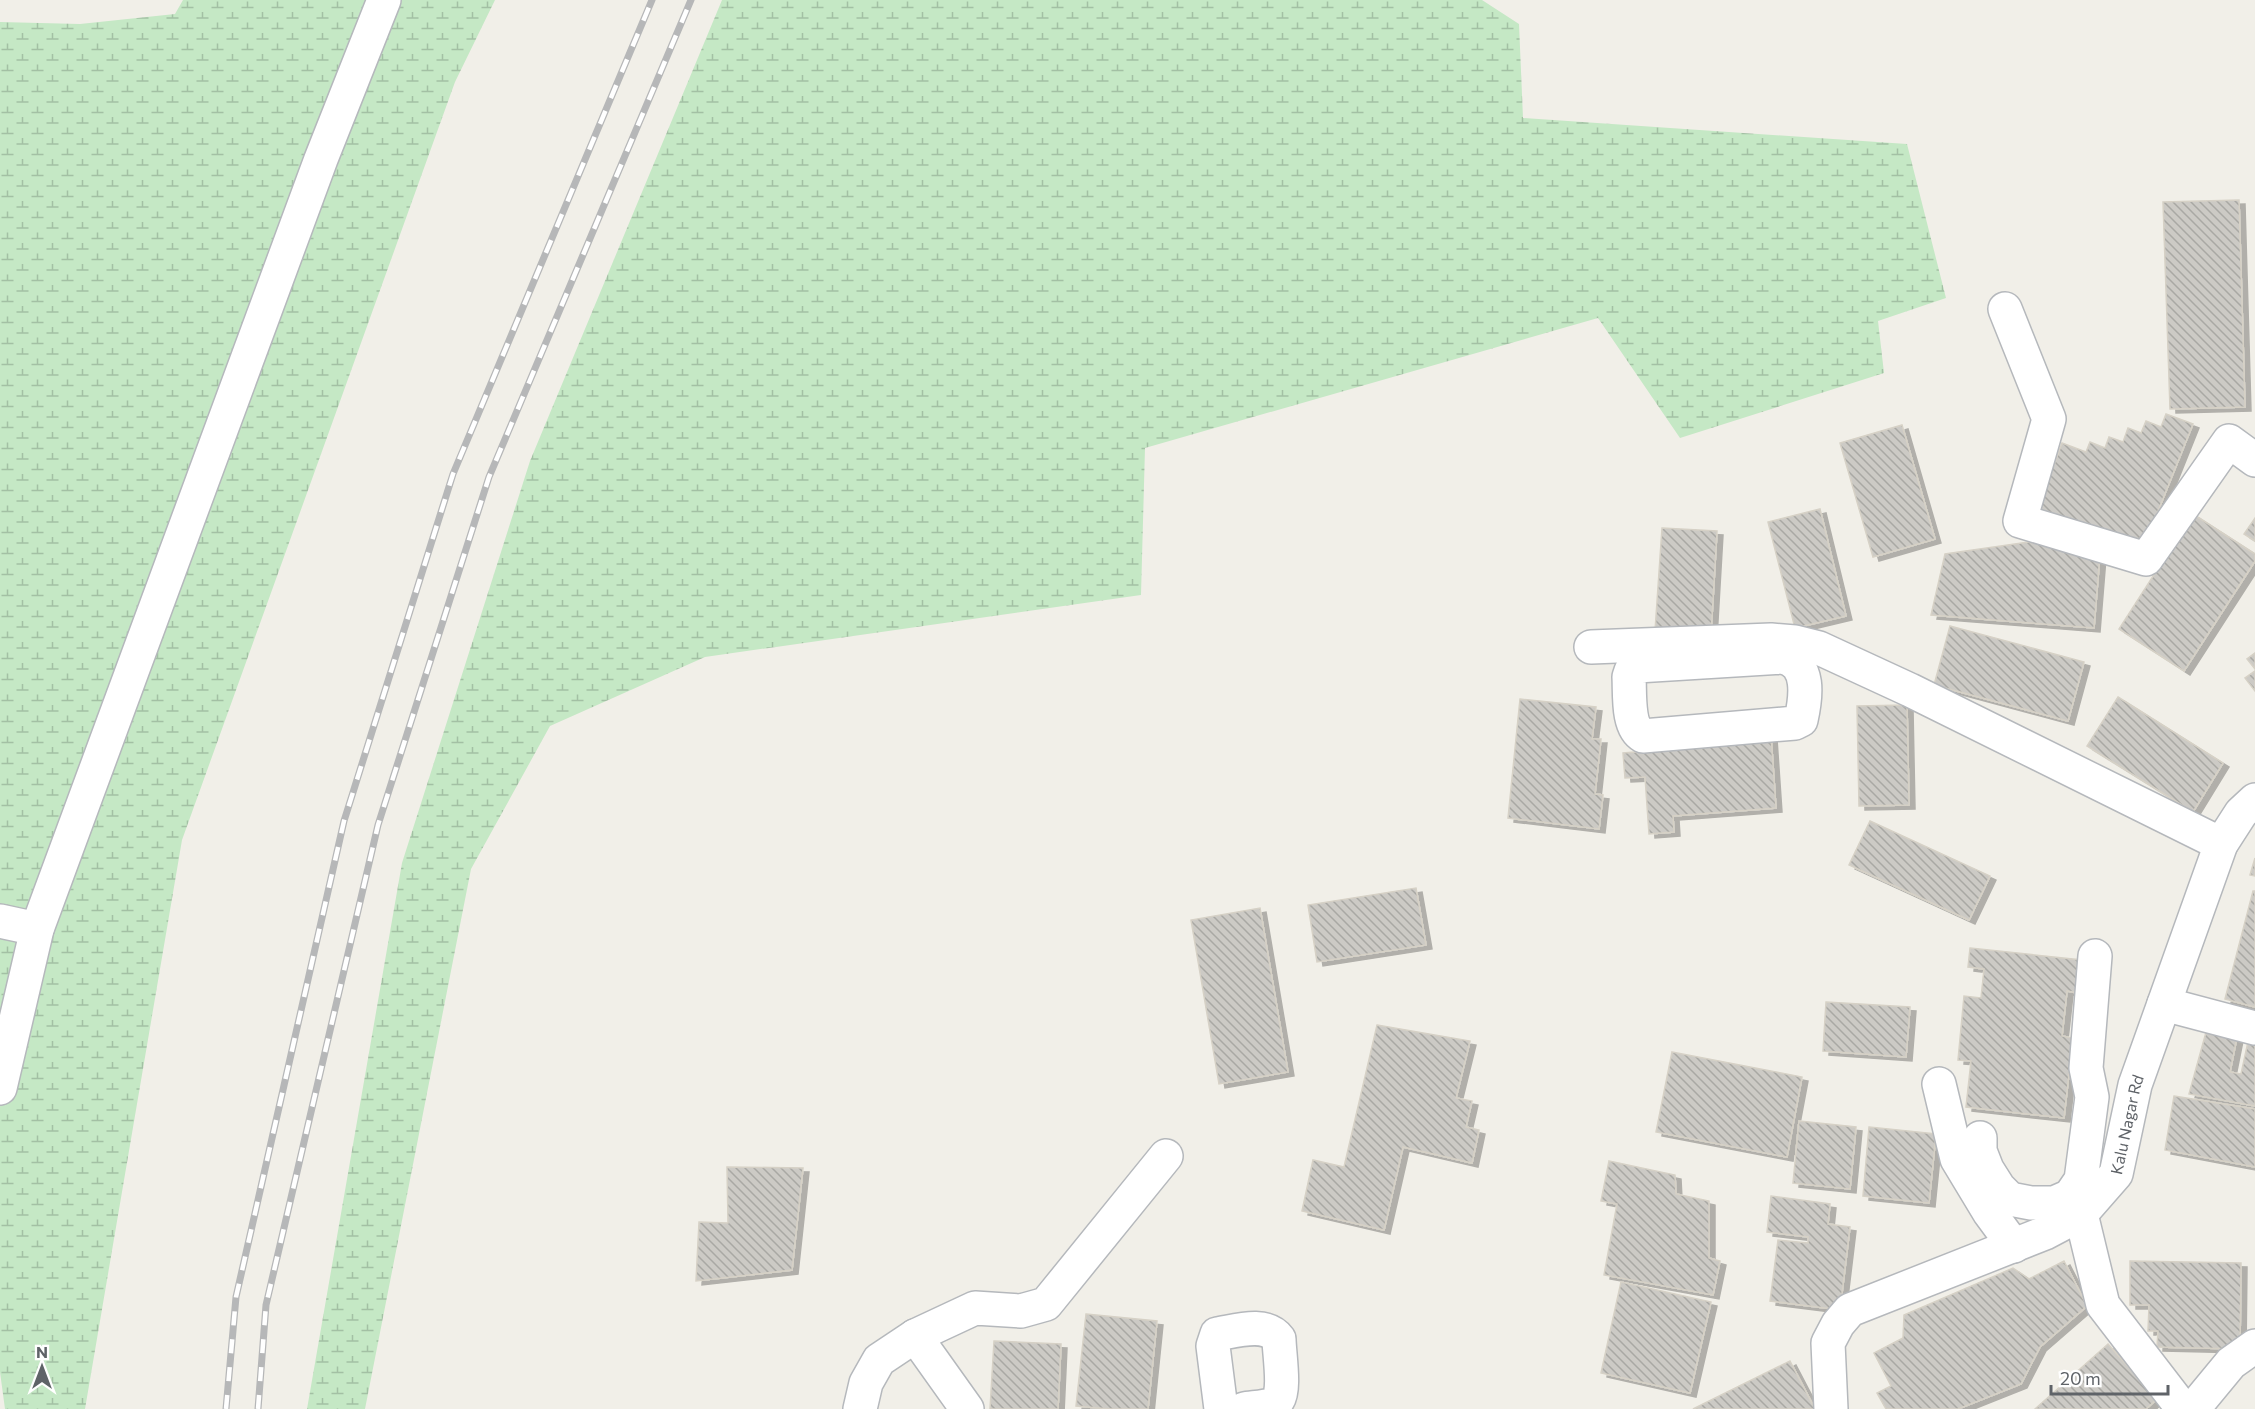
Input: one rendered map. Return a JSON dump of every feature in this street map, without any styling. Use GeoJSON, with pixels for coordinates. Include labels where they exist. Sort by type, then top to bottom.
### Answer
{"type":"FeatureCollection","features":[{"type":"Feature","properties":{"kind":"street"},"geometry":{"type":"LineString","coordinates":[[0,1088],[37,929],[321,159],[384,0]]}},
{"type":"Feature","properties":{"kind":"street"},"geometry":{"type":"LineString","coordinates":[[2005,309],[2049,419],[2020,521],[2146,559],[2229,441],[2255,460]]}},
{"type":"Feature","properties":{"kind":"street"},"geometry":{"type":"LineString","coordinates":[[1591,647],[1645,655],[1783,657],[1792,659],[1804,673],[1801,720],[1795,723],[1643,736],[1636,732],[1633,724],[1629,677],[1631,671],[1645,655],[1771,640],[1795,642],[1819,648],[1910,690],[2221,844]]}},
{"type":"Feature","properties":{"kind":"street","name":"Kalu Nagar Rd"},"geometry":{"type":"LineString","coordinates":[[1831,1409],[1828,1342],[1838,1324],[1851,1310],[2045,1233],[2081,1214],[2116,1174],[2135,1085],[2221,844],[2241,813],[2255,800]]}},
{"type":"Feature","properties":{"kind":"street"},"geometry":{"type":"LineString","coordinates":[[0,921],[37,929]]}},
{"type":"Feature","properties":{"kind":"street"},"geometry":{"type":"LineString","coordinates":[[2079,1076],[2086,1068],[2095,956]]}},
{"type":"Feature","properties":{"kind":"street"},"geometry":{"type":"LineString","coordinates":[[2164,1004],[2255,1028]]}},
{"type":"Feature","properties":{"kind":"street"},"geometry":{"type":"LineString","coordinates":[[2079,1076],[2135,1085]]}},
{"type":"Feature","properties":{"kind":"street"},"geometry":{"type":"LineString","coordinates":[[1980,1138],[1980,1151],[1987,1169],[1999,1188],[2010,1199],[2031,1203],[2054,1203],[2070,1196],[2081,1180],[2092,1097],[2079,1076]]}},
{"type":"Feature","properties":{"kind":"street"},"geometry":{"type":"LineString","coordinates":[[1939,1084],[1957,1159],[1989,1212],[2014,1246]]}},
{"type":"Feature","properties":{"kind":"street"},"geometry":{"type":"LineString","coordinates":[[860,1409],[866,1383],[879,1360],[915,1336],[975,1308],[1021,1311],[1046,1304],[1167,1156]]}},
{"type":"Feature","properties":{"kind":"street"},"geometry":{"type":"LineString","coordinates":[[2081,1214],[2103,1305],[2183,1409]]}},
{"type":"Feature","properties":{"kind":"street"},"geometry":{"type":"LineString","coordinates":[[1221,1409],[1213,1346],[1217,1334],[1264,1328],[1274,1332],[1279,1339],[1282,1392],[1279,1400],[1271,1404],[1244,1409]]}},
{"type":"Feature","properties":{"kind":"street"},"geometry":{"type":"LineString","coordinates":[[915,1336],[967,1409]]}},
{"type":"Feature","properties":{"kind":"street"},"geometry":{"type":"LineString","coordinates":[[2193,1409],[2231,1362],[2255,1346]]}},
{"type":"Feature","properties":{"kind":"green space"},"geometry":{"type":"Polygon","coordinates":[[[183,0],[495,0],[455,82],[182,840],[85,1409],[5,1409],[0,1372],[0,22],[80,24],[175,14],[183,0]]]}},
{"type":"Feature","properties":{"kind":"green space"},"geometry":{"type":"Polygon","coordinates":[[[722,0],[1482,0],[1519,24],[1523,118],[1907,144],[1946,298],[1878,321],[1884,373],[1680,438],[1598,318],[1145,448],[1141,595],[705,657],[550,726],[471,869],[365,1409],[307,1409],[402,863],[530,461],[722,0]]]}},
{"type":"Feature","properties":{"kind":"building"},"geometry":{"type":"Polygon","coordinates":[[[2239,200],[2245,407],[2170,409],[2163,202],[2239,200]]]}},
{"type":"Feature","properties":{"kind":"building"},"geometry":{"type":"Polygon","coordinates":[[[2166,414],[2193,424],[2144,546],[2032,509],[2045,460],[2054,465],[2062,443],[2086,452],[2090,442],[2105,448],[2109,437],[2123,442],[2128,428],[2141,433],[2146,421],[2161,427],[2166,414]]]}},
{"type":"Feature","properties":{"kind":"building"},"geometry":{"type":"Polygon","coordinates":[[[1902,425],[1935,539],[1873,557],[1840,443],[1902,425]]]}},
{"type":"Feature","properties":{"kind":"building"},"geometry":{"type":"Polygon","coordinates":[[[1820,509],[1846,616],[1795,628],[1768,522],[1820,509]]]}},
{"type":"Feature","properties":{"kind":"building"},"geometry":{"type":"Polygon","coordinates":[[[2193,514],[2255,554],[2255,561],[2184,671],[2119,629],[2193,514]]]}},
{"type":"Feature","properties":{"kind":"building"},"geometry":{"type":"Polygon","coordinates":[[[2255,518],[2255,541],[2244,534],[2255,518]]]}},
{"type":"Feature","properties":{"kind":"building"},"geometry":{"type":"Polygon","coordinates":[[[1662,528],[1717,531],[1711,634],[1655,631],[1662,528]]]}},
{"type":"Feature","properties":{"kind":"building"},"geometry":{"type":"Polygon","coordinates":[[[2036,541],[2100,554],[2094,628],[1931,615],[1945,554],[2036,541]]]}},
{"type":"Feature","properties":{"kind":"building"},"geometry":{"type":"Polygon","coordinates":[[[1950,626],[2084,662],[2068,721],[1934,685],[1950,626]]]}},
{"type":"Feature","properties":{"kind":"building"},"geometry":{"type":"Polygon","coordinates":[[[2255,653],[2255,669],[2247,659],[2255,653]]]}},
{"type":"Feature","properties":{"kind":"building"},"geometry":{"type":"Polygon","coordinates":[[[2255,671],[2255,691],[2245,678],[2255,671]]]}},
{"type":"Feature","properties":{"kind":"building"},"geometry":{"type":"Polygon","coordinates":[[[2118,697],[2223,763],[2193,812],[2087,746],[2118,697]]]}},
{"type":"Feature","properties":{"kind":"building"},"geometry":{"type":"Polygon","coordinates":[[[1520,699],[1596,707],[1592,739],[1601,739],[1595,794],[1603,795],[1599,829],[1508,818],[1520,699]]]}},
{"type":"Feature","properties":{"kind":"building"},"geometry":{"type":"Polygon","coordinates":[[[1907,705],[1909,805],[1859,806],[1857,706],[1907,705]]]}},
{"type":"Feature","properties":{"kind":"building"},"geometry":{"type":"Polygon","coordinates":[[[1771,735],[1776,808],[1673,816],[1674,832],[1649,834],[1645,777],[1625,778],[1623,753],[1685,748],[1771,735]]]}},
{"type":"Feature","properties":{"kind":"building"},"geometry":{"type":"Polygon","coordinates":[[[1870,821],[1990,876],[1969,920],[1849,865],[1870,821]]]}},
{"type":"Feature","properties":{"kind":"building"},"geometry":{"type":"Polygon","coordinates":[[[2255,858],[2255,876],[2250,875],[2255,858]]]}},
{"type":"Feature","properties":{"kind":"building"},"geometry":{"type":"Polygon","coordinates":[[[1416,888],[1426,945],[1317,962],[1308,905],[1416,888]]]}},
{"type":"Feature","properties":{"kind":"building"},"geometry":{"type":"Polygon","coordinates":[[[2253,891],[2255,891],[2255,1007],[2225,999],[2253,891]]]}},
{"type":"Feature","properties":{"kind":"building"},"geometry":{"type":"Polygon","coordinates":[[[1260,908],[1288,1072],[1219,1084],[1191,920],[1260,908]]]}},
{"type":"Feature","properties":{"kind":"building"},"geometry":{"type":"Polygon","coordinates":[[[1970,948],[2082,960],[2078,993],[2067,991],[2062,1036],[2073,1038],[2064,1118],[1966,1107],[1971,1061],[1958,1060],[1964,996],[1981,998],[1984,969],[1968,967],[1970,948]]]}},
{"type":"Feature","properties":{"kind":"building"},"geometry":{"type":"Polygon","coordinates":[[[1826,1002],[1910,1007],[1906,1057],[1823,1051],[1826,1002]]]}},
{"type":"Feature","properties":{"kind":"building"},"geometry":{"type":"Polygon","coordinates":[[[1377,1025],[1470,1041],[1456,1098],[1472,1101],[1466,1127],[1479,1130],[1472,1163],[1403,1147],[1384,1230],[1302,1211],[1313,1160],[1344,1167],[1377,1025]]]}},
{"type":"Feature","properties":{"kind":"building"},"geometry":{"type":"Polygon","coordinates":[[[2208,1025],[2238,1032],[2230,1072],[2241,1074],[2249,1037],[2255,1038],[2255,1106],[2189,1094],[2208,1025]]]}},
{"type":"Feature","properties":{"kind":"building"},"geometry":{"type":"Polygon","coordinates":[[[1672,1052],[1802,1077],[1787,1157],[1656,1132],[1672,1052]]]}},
{"type":"Feature","properties":{"kind":"building"},"geometry":{"type":"Polygon","coordinates":[[[2174,1096],[2255,1109],[2255,1167],[2165,1150],[2174,1096]]]}},
{"type":"Feature","properties":{"kind":"building"},"geometry":{"type":"Polygon","coordinates":[[[1799,1121],[1856,1127],[1850,1189],[1793,1183],[1799,1121]]]}},
{"type":"Feature","properties":{"kind":"building"},"geometry":{"type":"Polygon","coordinates":[[[1869,1127],[1936,1134],[1929,1203],[1863,1196],[1869,1127]]]}},
{"type":"Feature","properties":{"kind":"building"},"geometry":{"type":"Polygon","coordinates":[[[1609,1161],[1675,1175],[1676,1194],[1709,1201],[1709,1258],[1720,1261],[1713,1295],[1604,1275],[1617,1204],[1601,1201],[1609,1161]]]}},
{"type":"Feature","properties":{"kind":"building"},"geometry":{"type":"Polygon","coordinates":[[[727,1167],[803,1168],[792,1270],[696,1281],[699,1222],[728,1223],[727,1167]]]}},
{"type":"Feature","properties":{"kind":"building"},"geometry":{"type":"Polygon","coordinates":[[[1771,1196],[1830,1204],[1828,1224],[1850,1227],[1840,1310],[1770,1301],[1778,1240],[1808,1243],[1808,1237],[1767,1232],[1771,1196]]]}},
{"type":"Feature","properties":{"kind":"building"},"geometry":{"type":"Polygon","coordinates":[[[2064,1261],[2087,1306],[2040,1347],[2021,1384],[1958,1409],[1886,1409],[1877,1393],[1891,1386],[1874,1353],[1903,1338],[1904,1315],[2013,1268],[2029,1279],[2064,1261]]]}},
{"type":"Feature","properties":{"kind":"building"},"geometry":{"type":"Polygon","coordinates":[[[2130,1261],[2241,1263],[2240,1349],[2157,1347],[2158,1331],[2148,1331],[2149,1305],[2130,1305],[2130,1261]]]}},
{"type":"Feature","properties":{"kind":"building"},"geometry":{"type":"Polygon","coordinates":[[[1621,1282],[1711,1302],[1690,1393],[1601,1373],[1621,1282]]]}},
{"type":"Feature","properties":{"kind":"building"},"geometry":{"type":"Polygon","coordinates":[[[1086,1314],[1157,1321],[1148,1409],[1076,1406],[1086,1314]]]}},
{"type":"Feature","properties":{"kind":"building"},"geometry":{"type":"Polygon","coordinates":[[[994,1341],[1061,1344],[1058,1409],[990,1409],[994,1341]]]}},
{"type":"Feature","properties":{"kind":"building"},"geometry":{"type":"Polygon","coordinates":[[[2108,1344],[2157,1399],[2146,1409],[2035,1409],[2108,1344]]]}},
{"type":"Feature","properties":{"kind":"building"},"geometry":{"type":"Polygon","coordinates":[[[1790,1361],[1815,1409],[1693,1409],[1790,1361]]]}},
{"type":"Feature","properties":{"kind":"railway"},"geometry":{"type":"LineString","coordinates":[[226,1409],[236,1297],[344,821],[453,474],[652,0]]}},
{"type":"Feature","properties":{"kind":"railway"},"geometry":{"type":"LineString","coordinates":[[258,1409],[266,1305],[378,825],[489,477],[691,0]]}}]}
